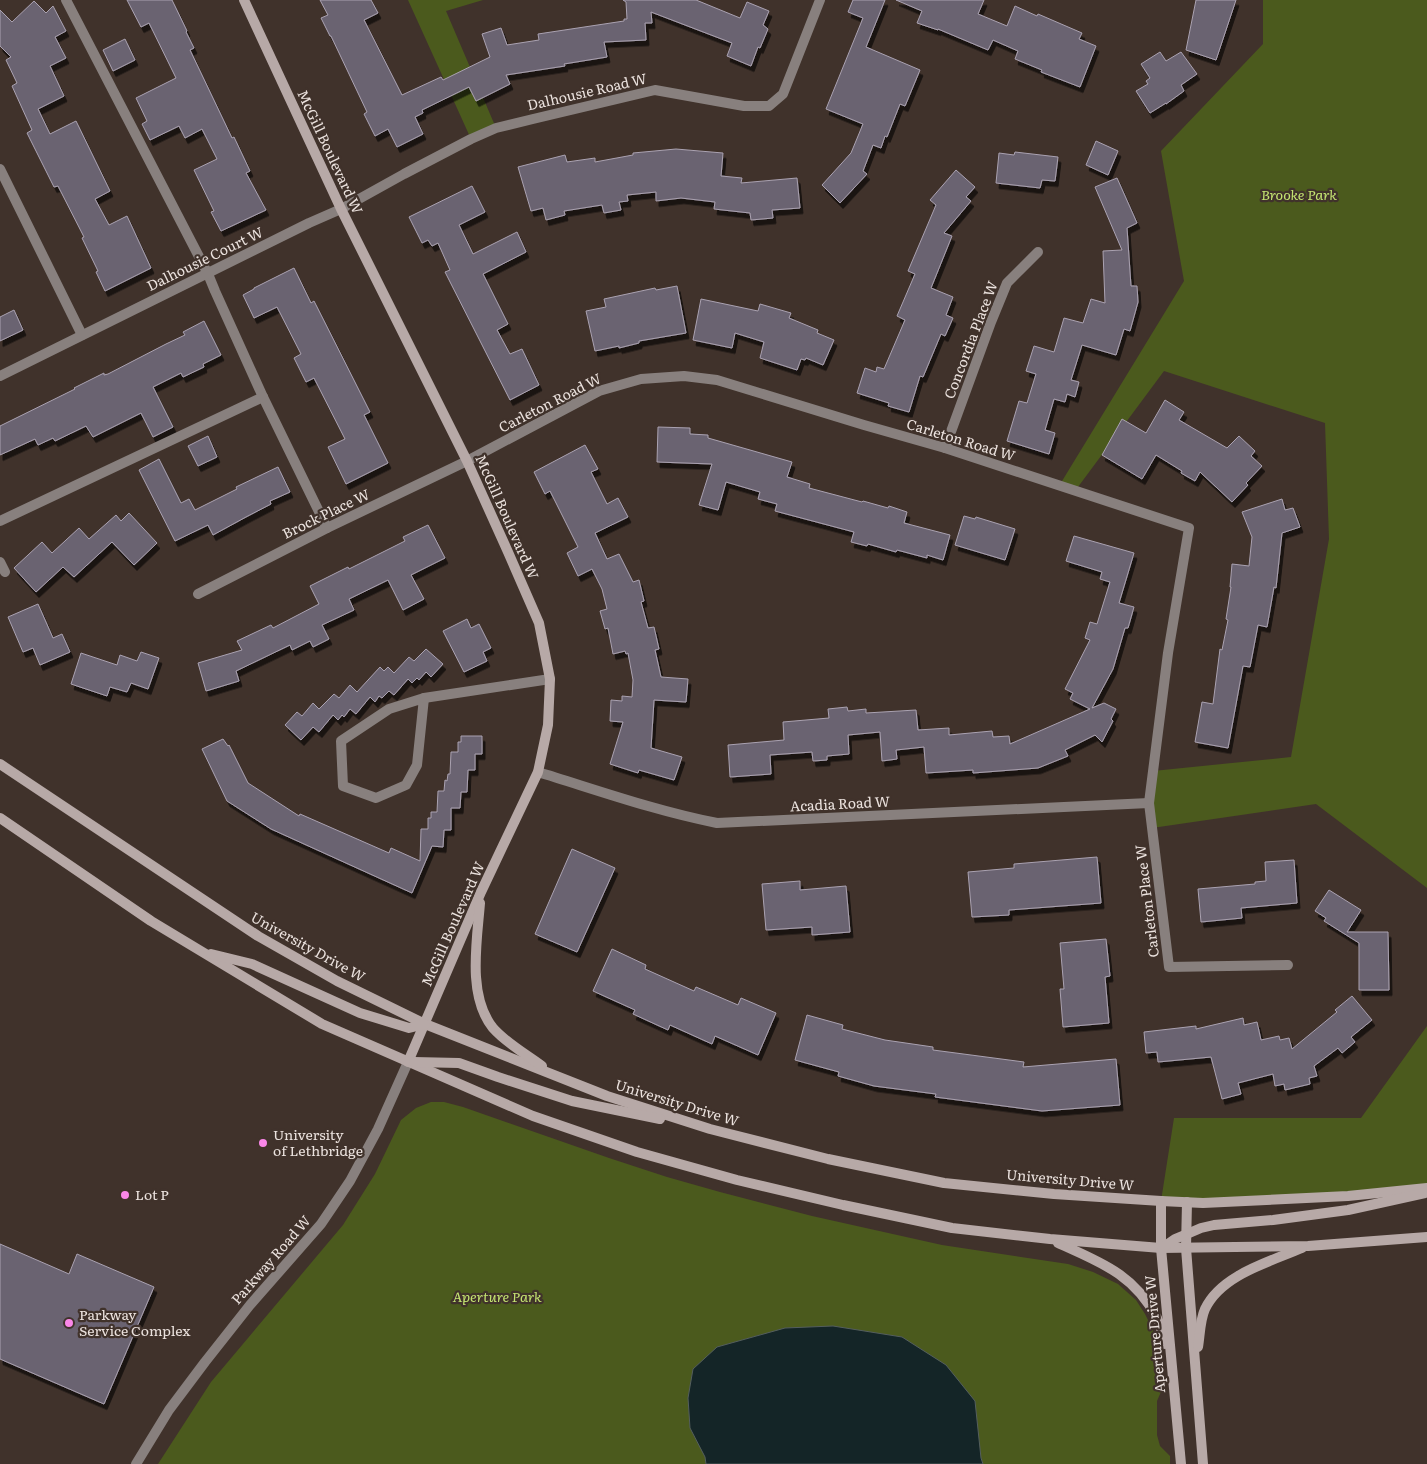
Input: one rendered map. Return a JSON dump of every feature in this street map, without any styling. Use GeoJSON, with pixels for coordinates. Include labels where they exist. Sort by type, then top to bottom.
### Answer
{"type":"FeatureCollection","features":[{"type":"Feature","properties":{"kind":"main road","name":"McGill Boulevard W"},"geometry":{"type":"LineString","coordinates":[[244,0],[340,209],[466,461],[508,552],[539,623],[550,678],[548,725],[538,772],[481,892],[408,1062]]}},
{"type":"Feature","properties":{"kind":"main road","name":"University Drive W"},"geometry":{"type":"LineString","coordinates":[[0,764],[258,936],[337,981],[425,1024],[556,1076],[607,1096],[710,1129],[828,1159],[944,1183],[1054,1194],[1187,1202],[1348,1196],[1427,1188]]}},
{"type":"Feature","properties":{"kind":"main road"},"geometry":{"type":"LineString","coordinates":[[0,818],[151,921],[322,1024],[533,1116],[637,1152],[728,1178],[952,1228],[1050,1239],[1162,1248],[1186,1248],[1308,1246],[1427,1237]]}},
{"type":"Feature","properties":{"kind":"main road"},"geometry":{"type":"LineString","coordinates":[[481,892],[474,963],[477,990],[483,1011],[493,1028],[506,1040],[556,1076]]}},
{"type":"Feature","properties":{"kind":"main road"},"geometry":{"type":"LineString","coordinates":[[202,952],[252,964],[360,1013],[409,1028],[425,1024]]}},
{"type":"Feature","properties":{"kind":"main road"},"geometry":{"type":"LineString","coordinates":[[408,1062],[459,1063],[498,1078],[572,1101],[710,1129]]}},
{"type":"Feature","properties":{"kind":"main road"},"geometry":{"type":"LineString","coordinates":[[1162,1248],[1175,1239],[1201,1228],[1214,1225],[1273,1220],[1348,1210],[1427,1193]]}},
{"type":"Feature","properties":{"kind":"main road","name":"Aperture Drive W"},"geometry":{"type":"LineString","coordinates":[[1161,1201],[1162,1248],[1181,1464]]}},
{"type":"Feature","properties":{"kind":"main road"},"geometry":{"type":"LineString","coordinates":[[1187,1202],[1186,1248],[1203,1464]]}},
{"type":"Feature","properties":{"kind":"main road"},"geometry":{"type":"LineString","coordinates":[[1050,1239],[1107,1265],[1129,1280],[1144,1297],[1158,1320],[1172,1371]]}},
{"type":"Feature","properties":{"kind":"main road"},"geometry":{"type":"LineString","coordinates":[[1195,1363],[1204,1311],[1213,1295],[1227,1283],[1249,1270],[1308,1246]]}},
{"type":"Feature","properties":{"kind":"street"},"geometry":{"type":"LineString","coordinates":[[66,0],[208,274],[263,396],[327,528]]}},
{"type":"Feature","properties":{"kind":"street","name":"Dalhousie Road W"},"geometry":{"type":"LineString","coordinates":[[340,209],[471,139],[496,128],[552,114],[655,90],[744,106],[769,106],[783,94],[820,0]]}},
{"type":"Feature","properties":{"kind":"street"},"geometry":{"type":"LineString","coordinates":[[0,168],[82,335]]}},
{"type":"Feature","properties":{"kind":"street","name":"Dalhousie Court W"},"geometry":{"type":"LineString","coordinates":[[0,376],[340,209]]}},
{"type":"Feature","properties":{"kind":"street","name":"Concordia Place W"},"geometry":{"type":"LineString","coordinates":[[945,448],[990,322],[1007,283],[1038,252]]}},
{"type":"Feature","properties":{"kind":"street","name":"Carleton Road W"},"geometry":{"type":"LineString","coordinates":[[466,461],[599,391],[642,379],[684,376],[717,380],[945,448],[1188,528],[1168,653],[1149,803]]}},
{"type":"Feature","properties":{"kind":"street"},"geometry":{"type":"LineString","coordinates":[[0,521],[263,396]]}},
{"type":"Feature","properties":{"kind":"street","name":"Brock Place W"},"geometry":{"type":"LineString","coordinates":[[198,594],[327,528],[466,461]]}},
{"type":"Feature","properties":{"kind":"street"},"geometry":{"type":"LineString","coordinates":[[0,562],[5,572]]}},
{"type":"Feature","properties":{"kind":"street"},"geometry":{"type":"LineString","coordinates":[[424,698],[417,765],[406,785],[376,798],[343,786],[340,741],[389,710],[424,698],[550,678]]}},
{"type":"Feature","properties":{"kind":"street","name":"Acadia Road W"},"geometry":{"type":"LineString","coordinates":[[538,772],[661,810],[717,823],[1149,803]]}},
{"type":"Feature","properties":{"kind":"street","name":"Carleton Place W"},"geometry":{"type":"LineString","coordinates":[[1149,803],[1169,967],[1288,965]]}},
{"type":"Feature","properties":{"kind":"street","name":"Parkway Road W"},"geometry":{"type":"LineString","coordinates":[[136,1464],[169,1410],[205,1362],[250,1304],[321,1224],[350,1181],[378,1129],[408,1062]]}},
{"type":"Feature","properties":{"kind":"green space"},"geometry":{"type":"Polygon","coordinates":[[[408,0],[483,0],[446,11],[496,128],[471,139],[408,0]]]}},
{"type":"Feature","properties":{"kind":"green space","name":"Brooke Park"},"geometry":{"type":"Polygon","coordinates":[[[1263,0],[1427,0],[1427,888],[1316,804],[1152,828],[1153,771],[1291,757],[1329,539],[1325,423],[1164,371],[1075,491],[1059,486],[1184,281],[1161,151],[1263,44],[1263,0]]]}},
{"type":"Feature","properties":{"kind":"green space"},"geometry":{"type":"Polygon","coordinates":[[[1427,1026],[1427,1188],[1161,1201],[1174,1118],[1361,1118],[1427,1026]]]}},
{"type":"Feature","properties":{"kind":"green space","name":"Aperture Park"},"geometry":{"type":"Polygon","coordinates":[[[431,1102],[444,1102],[463,1107],[609,1158],[720,1192],[812,1216],[942,1245],[1068,1264],[1093,1272],[1118,1284],[1136,1300],[1145,1314],[1152,1328],[1161,1357],[1163,1387],[1157,1401],[1157,1435],[1160,1446],[1170,1456],[1170,1464],[158,1464],[211,1382],[343,1225],[375,1174],[401,1120],[416,1108],[431,1102]]]}},
{"type":"Feature","properties":{"kind":"shaded area"},"geometry":{"type":"Polygon","coordinates":[[[833,1326],[902,1337],[946,1365],[975,1401],[983,1464],[706,1464],[705,1457],[690,1428],[688,1398],[693,1369],[717,1347],[785,1328],[833,1326]]]}},
{"type":"Feature","properties":{"kind":"building"},"geometry":{"type":"Polygon","coordinates":[[[127,0],[172,0],[194,48],[190,50],[232,138],[234,137],[250,171],[246,173],[266,210],[221,231],[211,212],[214,211],[194,170],[217,159],[202,129],[185,138],[179,126],[150,140],[142,124],[147,121],[136,98],[176,78],[149,23],[141,27],[127,0]]]}},
{"type":"Feature","properties":{"kind":"building"},"geometry":{"type":"Polygon","coordinates":[[[320,0],[371,0],[378,13],[364,20],[402,95],[441,77],[443,80],[490,57],[482,34],[501,28],[507,45],[539,40],[538,34],[624,21],[624,19],[627,19],[626,2],[623,0],[696,0],[740,18],[747,2],[769,11],[763,25],[768,29],[760,48],[758,47],[751,66],[727,56],[732,43],[651,12],[652,23],[645,23],[646,40],[604,42],[607,57],[506,75],[510,84],[476,101],[469,87],[422,110],[423,113],[415,117],[423,134],[397,147],[388,129],[375,136],[364,114],[367,112],[321,18],[328,15],[320,0]]]}},
{"type":"Feature","properties":{"kind":"building"},"geometry":{"type":"Polygon","coordinates":[[[853,0],[885,0],[866,47],[920,70],[905,106],[900,104],[881,148],[873,145],[863,171],[867,174],[840,203],[822,185],[851,153],[863,124],[826,109],[863,18],[848,12],[853,0]]]}},
{"type":"Feature","properties":{"kind":"building"},"geometry":{"type":"Polygon","coordinates":[[[896,0],[984,0],[978,14],[1007,26],[1015,6],[1082,33],[1079,39],[1096,46],[1080,87],[1041,72],[1042,70],[1015,59],[1018,51],[993,40],[988,50],[938,29],[917,23],[922,11],[896,0]]]}},
{"type":"Feature","properties":{"kind":"building"},"geometry":{"type":"Polygon","coordinates":[[[1196,0],[1236,0],[1216,60],[1186,50],[1196,0]]]}},
{"type":"Feature","properties":{"kind":"building"},"geometry":{"type":"Polygon","coordinates":[[[34,1],[46,13],[53,6],[66,31],[55,37],[66,58],[50,66],[64,96],[38,109],[50,134],[76,121],[110,191],[95,199],[109,225],[127,216],[151,268],[105,291],[96,272],[98,271],[82,238],[84,237],[58,186],[54,187],[27,133],[32,130],[12,86],[17,83],[6,60],[11,57],[0,46],[0,10],[12,22],[34,1]]]}},
{"type":"Feature","properties":{"kind":"building"},"geometry":{"type":"Polygon","coordinates":[[[125,39],[135,60],[113,71],[103,50],[125,39]]]}},
{"type":"Feature","properties":{"kind":"building"},"geometry":{"type":"Polygon","coordinates":[[[1160,52],[1166,61],[1181,52],[1197,74],[1181,85],[1184,91],[1150,113],[1136,91],[1148,84],[1146,81],[1150,78],[1141,64],[1160,52]]]}},
{"type":"Feature","properties":{"kind":"building"},"geometry":{"type":"Polygon","coordinates":[[[1096,141],[1118,151],[1108,175],[1086,165],[1096,141]]]}},
{"type":"Feature","properties":{"kind":"building"},"geometry":{"type":"Polygon","coordinates":[[[676,149],[723,153],[721,176],[742,178],[741,183],[797,178],[800,208],[772,210],[773,218],[751,220],[750,213],[714,209],[715,202],[681,198],[656,201],[656,192],[627,195],[628,201],[619,202],[621,210],[604,213],[602,205],[564,211],[565,215],[546,220],[543,208],[531,211],[518,167],[565,155],[567,162],[595,158],[595,162],[633,155],[633,153],[676,149]]]}},
{"type":"Feature","properties":{"kind":"building"},"geometry":{"type":"Polygon","coordinates":[[[1015,152],[1058,157],[1055,181],[1042,180],[1040,188],[996,183],[999,153],[1014,155],[1015,152]]]}},
{"type":"Feature","properties":{"kind":"building"},"geometry":{"type":"Polygon","coordinates":[[[956,170],[975,187],[966,197],[971,201],[944,233],[952,236],[931,288],[953,297],[946,315],[953,318],[945,336],[941,334],[923,377],[920,376],[909,412],[888,406],[889,403],[857,393],[865,368],[876,372],[877,367],[884,369],[905,320],[897,316],[915,274],[908,271],[936,205],[930,200],[956,170]]]}},
{"type":"Feature","properties":{"kind":"building"},"geometry":{"type":"Polygon","coordinates":[[[1117,178],[1137,223],[1127,228],[1131,286],[1137,286],[1138,302],[1130,331],[1124,329],[1116,355],[1082,345],[1071,380],[1079,382],[1075,397],[1067,394],[1065,402],[1054,399],[1045,430],[1055,433],[1049,454],[1007,441],[1019,401],[1027,403],[1036,374],[1026,371],[1034,346],[1054,352],[1064,318],[1083,323],[1091,299],[1105,303],[1103,251],[1122,250],[1095,187],[1117,178]]]}},
{"type":"Feature","properties":{"kind":"building"},"geometry":{"type":"Polygon","coordinates":[[[472,186],[485,212],[459,225],[473,254],[517,232],[526,252],[483,274],[508,324],[497,330],[510,354],[522,349],[539,385],[510,400],[445,272],[450,270],[438,243],[432,246],[428,240],[422,243],[409,217],[472,186]]]}},
{"type":"Feature","properties":{"kind":"building"},"geometry":{"type":"Polygon","coordinates":[[[294,268],[311,303],[314,301],[370,412],[364,415],[388,463],[346,484],[328,447],[345,439],[314,378],[306,382],[294,358],[301,354],[277,307],[254,318],[243,295],[294,268]]]}},
{"type":"Feature","properties":{"kind":"building"},"geometry":{"type":"Polygon","coordinates":[[[677,286],[686,333],[639,341],[639,343],[619,348],[619,346],[595,351],[586,311],[606,307],[604,299],[655,288],[656,290],[677,286]]]}},
{"type":"Feature","properties":{"kind":"building"},"geometry":{"type":"Polygon","coordinates":[[[701,299],[758,311],[760,304],[791,313],[789,318],[818,330],[817,333],[834,340],[823,365],[806,358],[805,360],[801,359],[797,370],[760,358],[764,342],[735,333],[732,348],[693,340],[701,299]]]}},
{"type":"Feature","properties":{"kind":"building"},"geometry":{"type":"Polygon","coordinates":[[[14,310],[23,330],[0,341],[0,317],[14,310]]]}},
{"type":"Feature","properties":{"kind":"building"},"geometry":{"type":"Polygon","coordinates":[[[204,321],[221,355],[203,364],[204,367],[183,377],[181,373],[153,387],[173,427],[153,437],[141,413],[93,437],[86,426],[55,441],[53,438],[38,445],[35,439],[0,455],[0,426],[104,373],[104,375],[108,374],[185,335],[183,332],[204,321]]]}},
{"type":"Feature","properties":{"kind":"building"},"geometry":{"type":"Polygon","coordinates":[[[1165,400],[1184,412],[1179,420],[1227,448],[1239,436],[1255,451],[1251,456],[1262,466],[1232,502],[1200,472],[1195,481],[1156,455],[1142,479],[1102,455],[1122,419],[1146,433],[1165,400]]]}},
{"type":"Feature","properties":{"kind":"building"},"geometry":{"type":"Polygon","coordinates":[[[658,427],[690,428],[690,434],[708,435],[708,438],[792,462],[787,477],[810,484],[809,488],[888,508],[889,506],[907,512],[904,523],[950,535],[943,560],[927,555],[927,558],[897,550],[896,552],[868,544],[867,546],[851,542],[854,532],[775,511],[777,504],[758,499],[760,492],[726,482],[718,510],[699,505],[712,464],[657,462],[658,427]]]}},
{"type":"Feature","properties":{"kind":"building"},"geometry":{"type":"Polygon","coordinates":[[[208,436],[217,457],[198,466],[188,446],[208,436]]]}},
{"type":"Feature","properties":{"kind":"building"},"geometry":{"type":"Polygon","coordinates":[[[585,445],[598,469],[591,472],[607,504],[618,498],[628,517],[595,533],[607,559],[619,554],[633,582],[639,580],[644,601],[641,602],[648,628],[654,627],[659,649],[655,650],[661,677],[688,679],[686,702],[654,700],[651,748],[682,757],[674,780],[639,770],[638,773],[610,764],[623,722],[610,721],[611,700],[622,701],[622,696],[632,697],[633,680],[628,653],[626,654],[625,651],[613,654],[608,628],[605,629],[600,611],[607,609],[602,589],[592,569],[578,576],[567,553],[578,547],[550,491],[545,494],[534,472],[585,445]]]}},
{"type":"Feature","properties":{"kind":"building"},"geometry":{"type":"Polygon","coordinates":[[[159,459],[181,503],[189,499],[195,510],[237,489],[236,487],[278,467],[290,492],[270,501],[271,504],[213,535],[208,525],[175,541],[139,470],[159,459]]]}},
{"type":"Feature","properties":{"kind":"building"},"geometry":{"type":"Polygon","coordinates":[[[1282,499],[1285,510],[1293,508],[1300,527],[1282,533],[1276,588],[1274,587],[1267,627],[1258,625],[1250,667],[1243,666],[1228,748],[1195,742],[1202,702],[1213,704],[1220,649],[1222,650],[1228,620],[1226,619],[1231,587],[1232,564],[1249,566],[1252,537],[1242,512],[1282,499]]]}},
{"type":"Feature","properties":{"kind":"building"},"geometry":{"type":"Polygon","coordinates":[[[129,513],[157,543],[134,565],[112,542],[74,577],[63,567],[36,592],[14,568],[42,542],[52,553],[79,528],[89,539],[116,515],[121,521],[129,513]]]}},
{"type":"Feature","properties":{"kind":"building"},"geometry":{"type":"Polygon","coordinates":[[[964,516],[975,519],[976,517],[1015,529],[1005,560],[955,545],[964,516]]]}},
{"type":"Feature","properties":{"kind":"building"},"geometry":{"type":"Polygon","coordinates":[[[428,525],[445,558],[411,575],[424,599],[403,610],[388,580],[349,599],[354,610],[322,625],[329,639],[313,647],[310,641],[292,650],[290,645],[236,671],[239,681],[206,691],[198,663],[242,650],[237,641],[271,625],[273,628],[319,604],[310,586],[405,541],[403,537],[428,525]]]}},
{"type":"Feature","properties":{"kind":"building"},"geometry":{"type":"Polygon","coordinates":[[[1074,536],[1134,553],[1119,603],[1134,607],[1128,628],[1125,628],[1113,669],[1092,708],[1104,703],[1116,709],[1111,719],[1113,721],[1102,742],[1095,735],[1065,750],[1068,756],[1038,768],[973,773],[973,770],[926,773],[924,747],[896,750],[897,759],[882,761],[880,732],[848,735],[849,754],[827,756],[827,760],[813,761],[812,752],[770,755],[771,774],[730,777],[728,745],[784,740],[783,722],[829,718],[828,709],[847,707],[848,711],[866,709],[866,713],[916,710],[918,730],[949,728],[949,735],[992,731],[993,737],[1009,736],[1010,744],[1090,709],[1070,699],[1073,693],[1065,689],[1090,640],[1085,638],[1090,622],[1097,624],[1110,582],[1100,579],[1102,572],[1066,561],[1074,536]]]}},
{"type":"Feature","properties":{"kind":"building"},"geometry":{"type":"Polygon","coordinates":[[[38,604],[53,638],[62,634],[70,652],[40,665],[33,648],[23,652],[8,617],[38,604]]]}},
{"type":"Feature","properties":{"kind":"building"},"geometry":{"type":"Polygon","coordinates":[[[467,619],[471,628],[479,624],[491,648],[483,652],[487,661],[464,672],[443,631],[467,619]]]}},
{"type":"Feature","properties":{"kind":"building"},"geometry":{"type":"Polygon","coordinates":[[[426,649],[443,664],[431,677],[426,672],[419,680],[417,678],[412,683],[408,679],[394,695],[389,691],[382,698],[379,696],[375,702],[370,697],[356,714],[350,709],[344,717],[342,715],[338,720],[333,715],[319,732],[313,727],[301,740],[285,725],[297,712],[302,716],[313,703],[319,709],[334,694],[339,698],[350,685],[357,692],[380,667],[384,671],[388,667],[394,673],[409,657],[414,661],[426,649]]]}},
{"type":"Feature","properties":{"kind":"building"},"geometry":{"type":"Polygon","coordinates":[[[141,652],[159,658],[148,689],[131,683],[127,692],[110,687],[107,696],[71,684],[81,653],[117,665],[120,655],[137,661],[141,652]]]}},
{"type":"Feature","properties":{"kind":"building"},"geometry":{"type":"Polygon","coordinates":[[[461,736],[482,736],[482,754],[475,754],[475,770],[468,770],[467,792],[461,792],[460,808],[451,808],[451,830],[444,830],[443,847],[432,846],[412,893],[271,829],[227,801],[202,749],[223,739],[229,745],[248,783],[299,816],[300,814],[389,853],[391,848],[420,861],[421,829],[428,829],[428,818],[431,818],[431,812],[437,812],[438,791],[444,791],[445,780],[447,781],[448,774],[450,774],[451,752],[458,752],[458,742],[461,742],[461,736]]]}},
{"type":"Feature","properties":{"kind":"building"},"geometry":{"type":"Polygon","coordinates":[[[572,849],[615,868],[577,952],[535,934],[572,849]]]}},
{"type":"Feature","properties":{"kind":"building"},"geometry":{"type":"Polygon","coordinates":[[[1097,857],[1101,903],[1009,910],[1009,915],[972,917],[968,872],[1014,868],[1014,864],[1097,857]]]}},
{"type":"Feature","properties":{"kind":"building"},"geometry":{"type":"Polygon","coordinates":[[[1294,860],[1297,903],[1241,908],[1242,918],[1201,922],[1198,889],[1255,884],[1255,882],[1266,881],[1265,862],[1294,860]]]}},
{"type":"Feature","properties":{"kind":"building"},"geometry":{"type":"Polygon","coordinates":[[[800,881],[800,890],[846,886],[850,932],[812,935],[812,927],[766,930],[762,884],[800,881]]]}},
{"type":"Feature","properties":{"kind":"building"},"geometry":{"type":"Polygon","coordinates":[[[1329,890],[1361,910],[1347,932],[1388,932],[1389,990],[1359,990],[1359,943],[1324,921],[1326,918],[1315,911],[1329,890]]]}},
{"type":"Feature","properties":{"kind":"building"},"geometry":{"type":"Polygon","coordinates":[[[1106,939],[1110,976],[1105,977],[1109,1023],[1063,1027],[1060,989],[1064,989],[1060,943],[1106,939]]]}},
{"type":"Feature","properties":{"kind":"building"},"geometry":{"type":"Polygon","coordinates":[[[612,949],[646,965],[645,969],[694,991],[696,987],[738,1005],[741,998],[776,1013],[758,1055],[715,1036],[712,1044],[670,1025],[668,1030],[633,1014],[635,1010],[593,991],[612,949]]]}},
{"type":"Feature","properties":{"kind":"building"},"geometry":{"type":"Polygon","coordinates":[[[1352,996],[1372,1020],[1351,1037],[1355,1042],[1342,1053],[1338,1048],[1314,1066],[1317,1076],[1309,1078],[1310,1084],[1285,1090],[1284,1084],[1275,1086],[1273,1074],[1238,1083],[1241,1094],[1222,1099],[1211,1057],[1158,1062],[1157,1052],[1146,1053],[1144,1032],[1196,1026],[1196,1029],[1243,1018],[1244,1025],[1257,1022],[1261,1040],[1279,1036],[1280,1040],[1289,1038],[1292,1049],[1337,1012],[1335,1010],[1352,996]]]}},
{"type":"Feature","properties":{"kind":"building"},"geometry":{"type":"Polygon","coordinates":[[[807,1015],[843,1025],[842,1029],[885,1040],[933,1047],[933,1050],[1024,1062],[1023,1067],[1116,1059],[1120,1105],[1042,1111],[935,1097],[936,1094],[874,1086],[838,1076],[839,1072],[795,1060],[807,1015]]]}},
{"type":"Feature","properties":{"kind":"building","name":"Parkway Service Complex"},"geometry":{"type":"Polygon","coordinates":[[[0,1244],[69,1274],[77,1254],[154,1287],[104,1404],[0,1359],[0,1244]]]}},
{"type":"Feature","properties":{"kind":"place","name":"University of Lethbridge"},"geometry":{"type":"Point","coordinates":[263,1143]}},
{"type":"Feature","properties":{"kind":"place","name":"Lot P"},"geometry":{"type":"Point","coordinates":[125,1195]}},
{"type":"Feature","properties":{"kind":"place","name":"Parkway Service Complex"},"geometry":{"type":"Point","coordinates":[69,1323]}}]}
